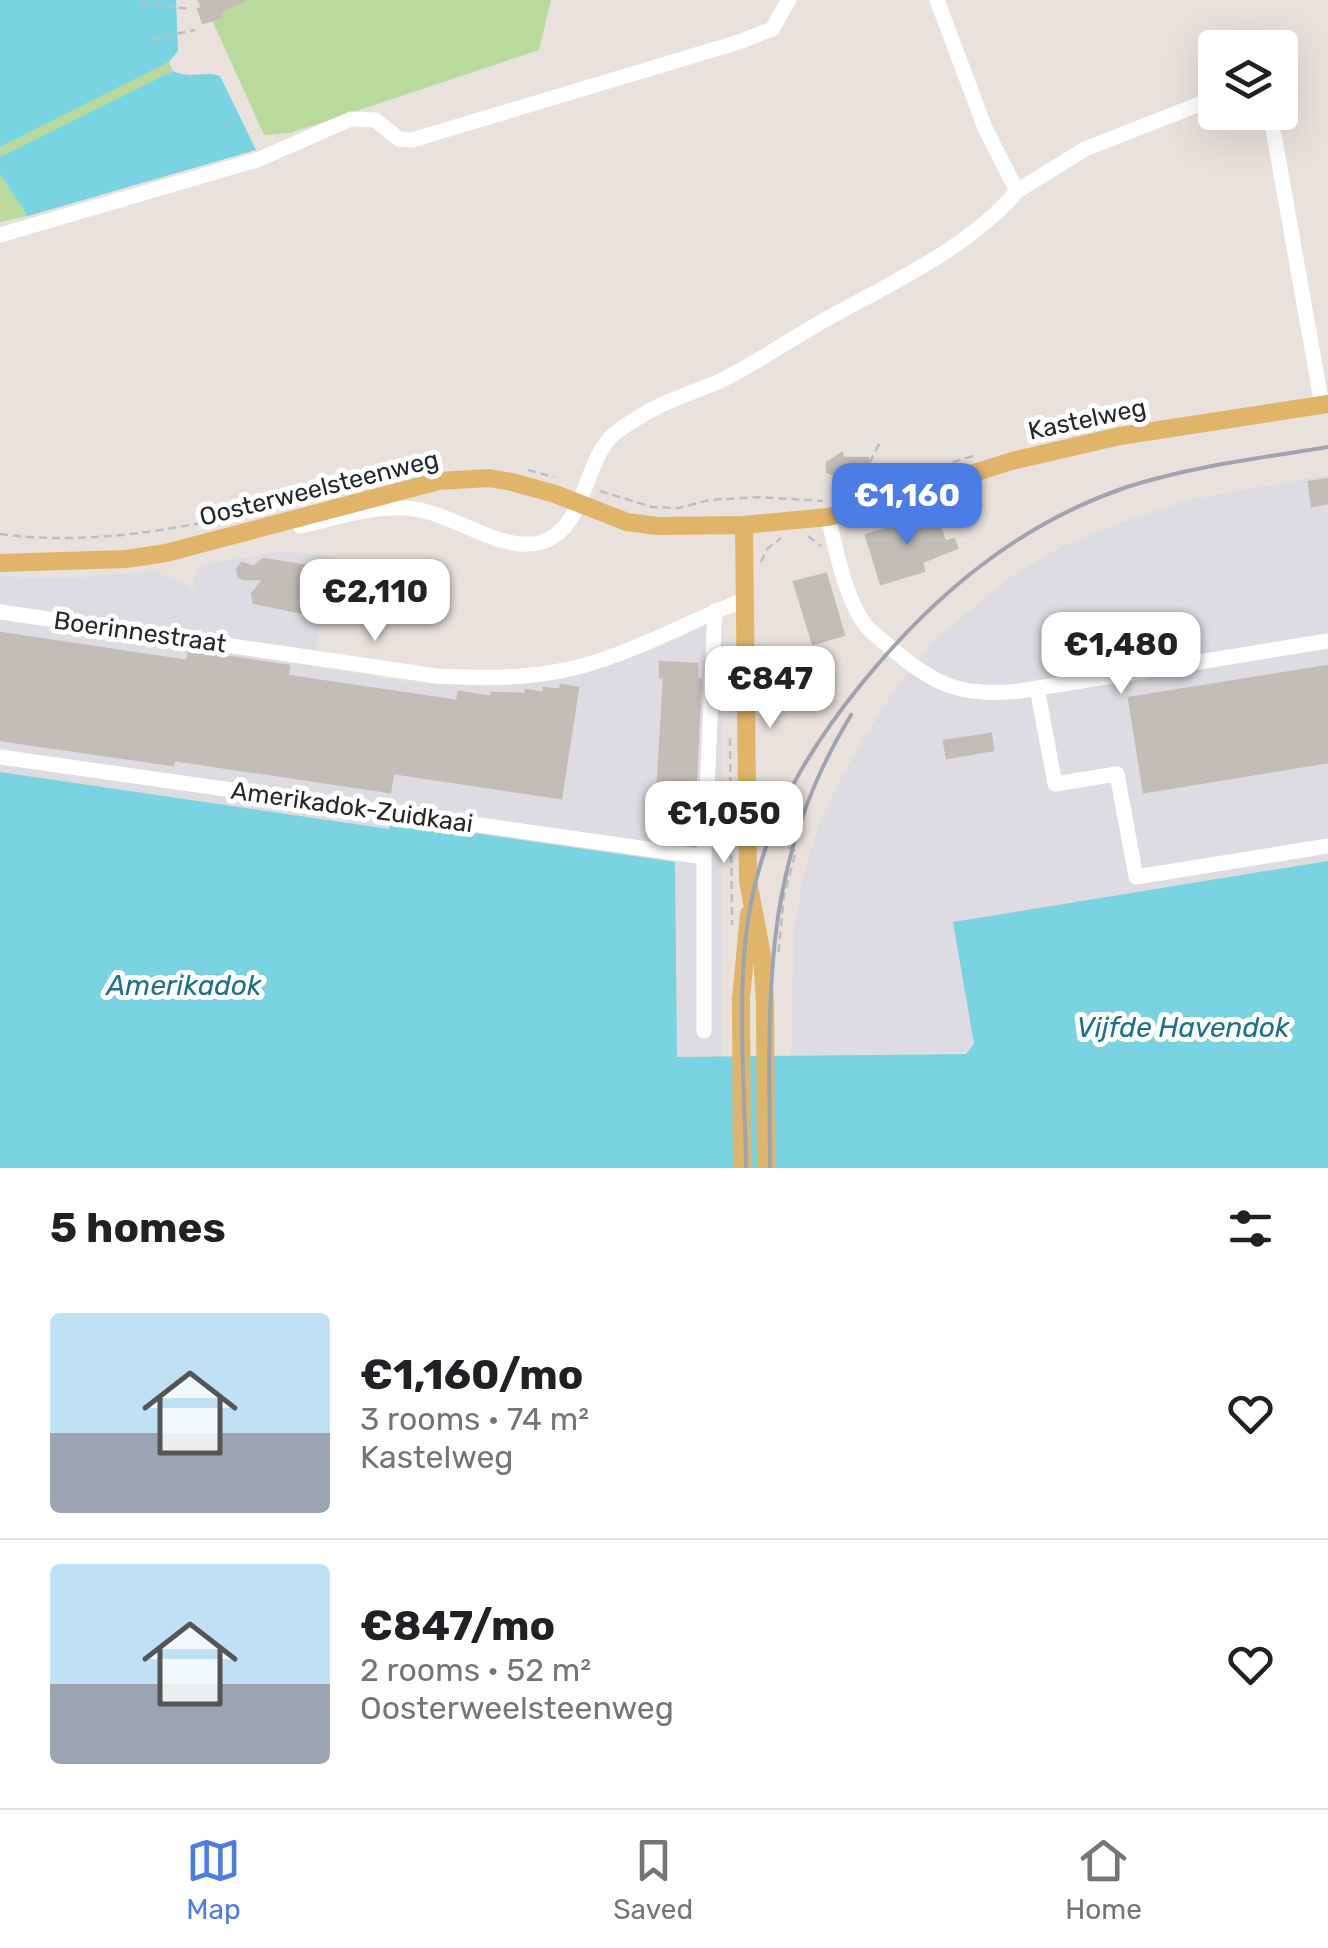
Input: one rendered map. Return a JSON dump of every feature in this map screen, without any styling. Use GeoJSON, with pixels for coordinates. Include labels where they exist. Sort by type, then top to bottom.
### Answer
{"type":"FeatureCollection","features":[{"type":"Feature","properties":{"kind":"main road","name":"Kastelweg"},"geometry":{"type":"LineString","coordinates":[[744,525],[828,517],[1066,447],[1325,405]]}},
{"type":"Feature","properties":{"kind":"main road","name":"Oosterweelsteenweg"},"geometry":{"type":"LineString","coordinates":[[4,563],[166,553],[439,481],[463,479],[512,482],[556,494],[627,522],[657,526],[744,525]]}},
{"type":"Feature","properties":{"kind":"main road"},"geometry":{"type":"LineString","coordinates":[[742,1168],[742,954],[750,906],[744,525]]}},
{"type":"Feature","properties":{"kind":"main road"},"geometry":{"type":"LineString","coordinates":[[750,906],[762,955],[766,1168]]}},
{"type":"Feature","properties":{"kind":"street"},"geometry":{"type":"LineString","coordinates":[[0,235],[258,160],[351,119],[375,120],[399,139],[412,140],[739,42],[772,29],[789,0]]}},
{"type":"Feature","properties":{"kind":"street"},"geometry":{"type":"LineString","coordinates":[[937,0],[985,128],[1017,191]]}},
{"type":"Feature","properties":{"kind":"street"},"geometry":{"type":"LineString","coordinates":[[4,563],[96,567],[160,558],[381,508],[416,509],[524,547],[546,542],[567,526],[596,458],[611,436],[643,414],[743,369],[886,288],[1001,211],[1017,191],[1085,149],[1198,105]]}},
{"type":"Feature","properties":{"kind":"street"},"geometry":{"type":"LineString","coordinates":[[1273,130],[1325,405]]}},
{"type":"Feature","properties":{"kind":"street"},"geometry":{"type":"LineString","coordinates":[[828,517],[865,626],[923,676],[966,692],[992,694],[1037,688],[1328,641]]}},
{"type":"Feature","properties":{"kind":"street","name":"Boerinnestraat"},"geometry":{"type":"LineString","coordinates":[[0,612],[437,676],[487,678],[557,672],[587,665],[744,600]]}},
{"type":"Feature","properties":{"kind":"street"},"geometry":{"type":"LineString","coordinates":[[704,1031],[704,856],[715,611]]}},
{"type":"Feature","properties":{"kind":"street"},"geometry":{"type":"LineString","coordinates":[[1037,688],[1056,784],[1118,774],[1136,877],[1328,846]]}},
{"type":"Feature","properties":{"kind":"street","name":"Amerikadok-Zuidkaai"},"geometry":{"type":"LineString","coordinates":[[0,757],[704,856]]}},
{"type":"Feature","properties":{"kind":"path"},"geometry":{"type":"LineString","coordinates":[[140,3],[190,9]]}},
{"type":"Feature","properties":{"kind":"path"},"geometry":{"type":"LineString","coordinates":[[152,40],[195,30]]}},
{"type":"Feature","properties":{"kind":"path"},"geometry":{"type":"LineString","coordinates":[[880,444],[870,462],[881,485]]}},
{"type":"Feature","properties":{"kind":"path"},"geometry":{"type":"LineString","coordinates":[[806,534],[818,542],[844,573]]}},
{"type":"Feature","properties":{"kind":"path"},"geometry":{"type":"LineString","coordinates":[[760,563],[767,549],[784,536]]}},
{"type":"Feature","properties":{"kind":"path"},"geometry":{"type":"LineString","coordinates":[[762,836],[796,851],[784,896],[778,960]]}},
{"type":"Feature","properties":{"kind":"shaded area"},"geometry":{"type":"Polygon","coordinates":[[[1328,475],[1328,861],[954,922],[974,1044],[970,1052],[791,1056],[794,930],[804,874],[820,822],[843,774],[892,693],[933,641],[1013,575],[1065,545],[1188,500],[1328,475]]]}},
{"type":"Feature","properties":{"kind":"shaded area"},"geometry":{"type":"Polygon","coordinates":[[[281,551],[330,557],[313,666],[416,683],[500,686],[576,676],[670,643],[723,616],[722,1057],[676,1057],[674,862],[392,821],[390,829],[0,772],[0,576],[61,579],[155,571],[193,589],[198,566],[281,551]]]}},
{"type":"Feature","properties":{"kind":"green space"},"geometry":{"type":"Polygon","coordinates":[[[203,0],[551,0],[539,50],[290,133],[264,135],[203,0]]]}},
{"type":"Feature","properties":{"kind":"green space"},"geometry":{"type":"Polygon","coordinates":[[[169,62],[173,71],[0,157],[0,147],[169,62]]]}},
{"type":"Feature","properties":{"kind":"green space"},"geometry":{"type":"Polygon","coordinates":[[[0,164],[28,216],[0,222],[0,164]]]}},
{"type":"Feature","properties":{"kind":"water"},"geometry":{"type":"Polygon","coordinates":[[[0,0],[176,0],[178,51],[169,62],[0,147],[0,0]]]}},
{"type":"Feature","properties":{"kind":"water"},"geometry":{"type":"Polygon","coordinates":[[[173,71],[220,76],[256,150],[28,216],[0,174],[0,157],[173,71]]]}},
{"type":"Feature","properties":{"kind":"water","name":"Amerikadok"},"geometry":{"type":"Polygon","coordinates":[[[0,772],[389,829],[391,821],[675,862],[677,1057],[966,1054],[974,1044],[953,922],[1328,861],[1328,1168],[0,1168],[0,772]]]}},
{"type":"Feature","properties":{"kind":"building"},"geometry":{"type":"Polygon","coordinates":[[[199,0],[244,1],[224,9],[222,17],[203,23],[199,0]]]}},
{"type":"Feature","properties":{"kind":"building"},"geometry":{"type":"Polygon","coordinates":[[[842,453],[843,458],[868,458],[869,471],[838,476],[827,472],[827,463],[842,453]]]}},
{"type":"Feature","properties":{"kind":"building"},"geometry":{"type":"Polygon","coordinates":[[[1328,479],[1328,503],[1312,506],[1309,482],[1328,479]]]}},
{"type":"Feature","properties":{"kind":"building"},"geometry":{"type":"Polygon","coordinates":[[[936,514],[945,542],[954,539],[957,548],[922,562],[924,571],[881,584],[866,535],[936,514]]]}},
{"type":"Feature","properties":{"kind":"building"},"geometry":{"type":"Polygon","coordinates":[[[263,559],[314,567],[304,613],[254,603],[252,594],[264,579],[243,579],[237,569],[242,563],[254,567],[263,559]]]}},
{"type":"Feature","properties":{"kind":"building"},"geometry":{"type":"Polygon","coordinates":[[[826,574],[844,635],[813,644],[794,582],[826,574]]]}},
{"type":"Feature","properties":{"kind":"building"},"geometry":{"type":"Polygon","coordinates":[[[0,633],[187,661],[189,651],[289,666],[288,676],[457,701],[459,692],[492,697],[492,693],[526,694],[526,690],[543,693],[544,688],[560,690],[561,685],[578,688],[561,798],[393,773],[390,792],[174,760],[173,765],[0,740],[0,633]]]}},
{"type":"Feature","properties":{"kind":"building"},"geometry":{"type":"Polygon","coordinates":[[[660,662],[697,664],[697,679],[701,680],[693,832],[655,831],[664,678],[660,677],[660,662]]]}},
{"type":"Feature","properties":{"kind":"building"},"geometry":{"type":"Polygon","coordinates":[[[1328,666],[1328,762],[1144,792],[1129,698],[1328,666]]]}},
{"type":"Feature","properties":{"kind":"building"},"geometry":{"type":"Polygon","coordinates":[[[991,734],[993,750],[947,758],[944,741],[991,734]]]}},
{"type":"Feature","properties":{"kind":"railway"},"geometry":{"type":"LineString","coordinates":[[746,1168],[743,967],[758,872],[793,785],[825,732],[863,682],[919,620],[981,566],[1014,542],[1087,502],[1176,473],[1328,447]]}},
{"type":"Feature","properties":{"kind":"railway"},"geometry":{"type":"LineString","coordinates":[[770,1168],[771,990],[785,880],[799,825],[821,771],[851,715]]}},
{"type":"Feature","properties":{"kind":"water label","name":"Vijfde Havendok"},"geometry":{"type":"Point","coordinates":[1183,1027]}}]}
